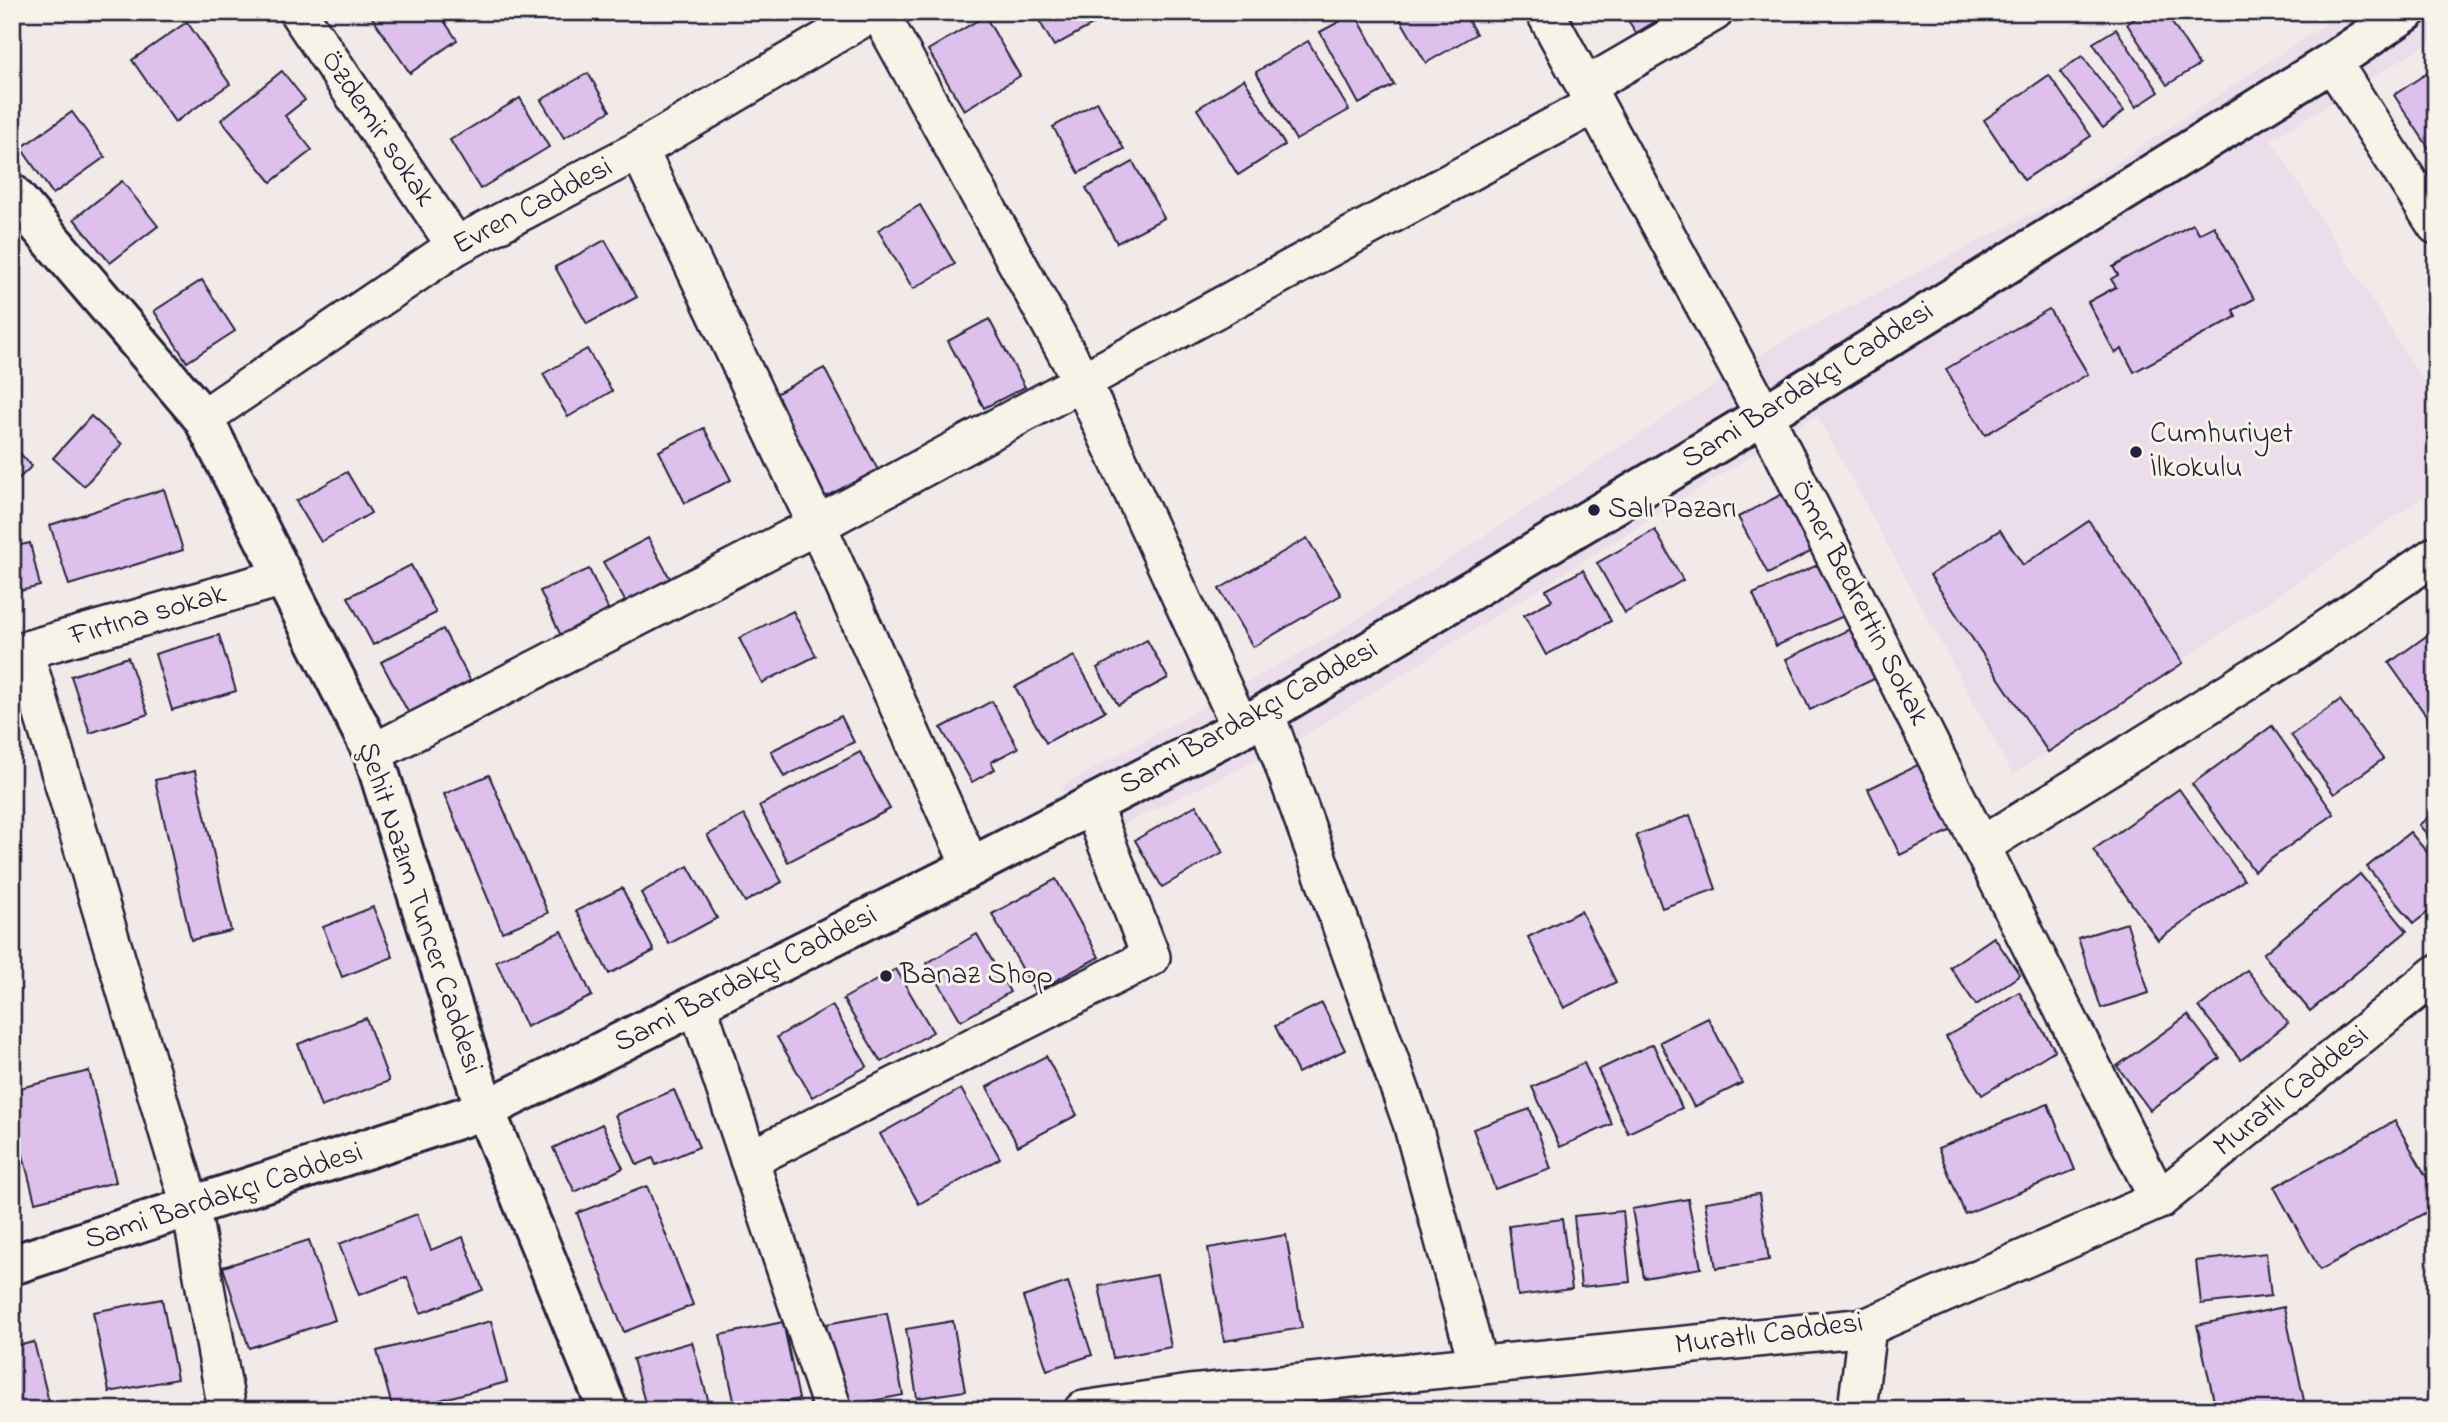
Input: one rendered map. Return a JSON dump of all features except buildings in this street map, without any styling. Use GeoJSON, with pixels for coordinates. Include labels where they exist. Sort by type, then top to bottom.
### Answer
{"type":"FeatureCollection","features":[{"type":"Feature","properties":{"kind":"street","name":"Özdemir sokak"},"geometry":{"type":"LineString","coordinates":[[298,12],[456,246]]}},
{"type":"Feature","properties":{"kind":"street","name":"Evren Caddesi"},"geometry":{"type":"LineString","coordinates":[[203,418],[456,246],[639,150],[873,12]]}},
{"type":"Feature","properties":{"kind":"street"},"geometry":{"type":"LineString","coordinates":[[879,12],[1082,381],[1254,721],[1412,1123],[1478,1365]]}},
{"type":"Feature","properties":{"kind":"street","name":"Ömer Bedrettin Sokak"},"geometry":{"type":"LineString","coordinates":[[1545,12],[1764,415],[2160,1200]]}},
{"type":"Feature","properties":{"kind":"street"},"geometry":{"type":"LineString","coordinates":[[373,753],[817,525],[1082,381],[1590,95],[1714,12]]}},
{"type":"Feature","properties":{"kind":"street","name":"Sami Bardakçı Caddesi"},"geometry":{"type":"LineString","coordinates":[[12,1265],[485,1110],[971,867],[1254,721],[1764,415],[2332,62],[2385,18]]}},
{"type":"Feature","properties":{"kind":"street"},"geometry":{"type":"LineString","coordinates":[[2332,62],[2436,225]]}},
{"type":"Feature","properties":{"kind":"street"},"geometry":{"type":"LineString","coordinates":[[639,150],[817,525],[971,867]]}},
{"type":"Feature","properties":{"kind":"street","name":"Şehit Nazım Tuncer Caddesi"},"geometry":{"type":"LineString","coordinates":[[12,194],[203,418],[373,753],[485,1110],[608,1410]]}},
{"type":"Feature","properties":{"kind":"street"},"geometry":{"type":"LineString","coordinates":[[1981,846],[2287,656],[2436,555]]}},
{"type":"Feature","properties":{"kind":"street","name":"Fırtına sokak"},"geometry":{"type":"LineString","coordinates":[[18,652],[285,578]]}},
{"type":"Feature","properties":{"kind":"street"},"geometry":{"type":"LineString","coordinates":[[18,652],[191,1208],[227,1410]]}},
{"type":"Feature","properties":{"kind":"street"},"geometry":{"type":"LineString","coordinates":[[749,1160],[1151,957],[1092,805]]}},
{"type":"Feature","properties":{"kind":"street","name":"Muratlı Caddesi"},"geometry":{"type":"LineString","coordinates":[[1083,1410],[1190,1394],[1867,1327],[2160,1200],[2436,974]]}},
{"type":"Feature","properties":{"kind":"street"},"geometry":{"type":"LineString","coordinates":[[697,1004],[833,1410]]}},
{"type":"Feature","properties":{"kind":"street"},"geometry":{"type":"LineString","coordinates":[[1857,1410],[1867,1327]]}},
{"type":"Feature","properties":{"kind":"shaded area","name":"Cumhuriyet İlkokulu"},"geometry":{"type":"Polygon","coordinates":[[[2344,12],[2436,12],[2436,38],[2271,140],[2436,401],[2436,488],[2013,775],[1817,415],[1289,745],[1084,843],[1062,786],[1336,633],[1776,345],[2065,197],[2344,12]]]}},
{"type":"Feature","properties":{"kind":"place","name":"Cumhuriyet İlkokulu"},"geometry":{"type":"Point","coordinates":[2136,452]}},
{"type":"Feature","properties":{"kind":"place","name":"Salı Pazarı"},"geometry":{"type":"Point","coordinates":[1594,510]}},
{"type":"Feature","properties":{"kind":"place","name":"Banaz Shop"},"geometry":{"type":"Point","coordinates":[886,976]}}]}
